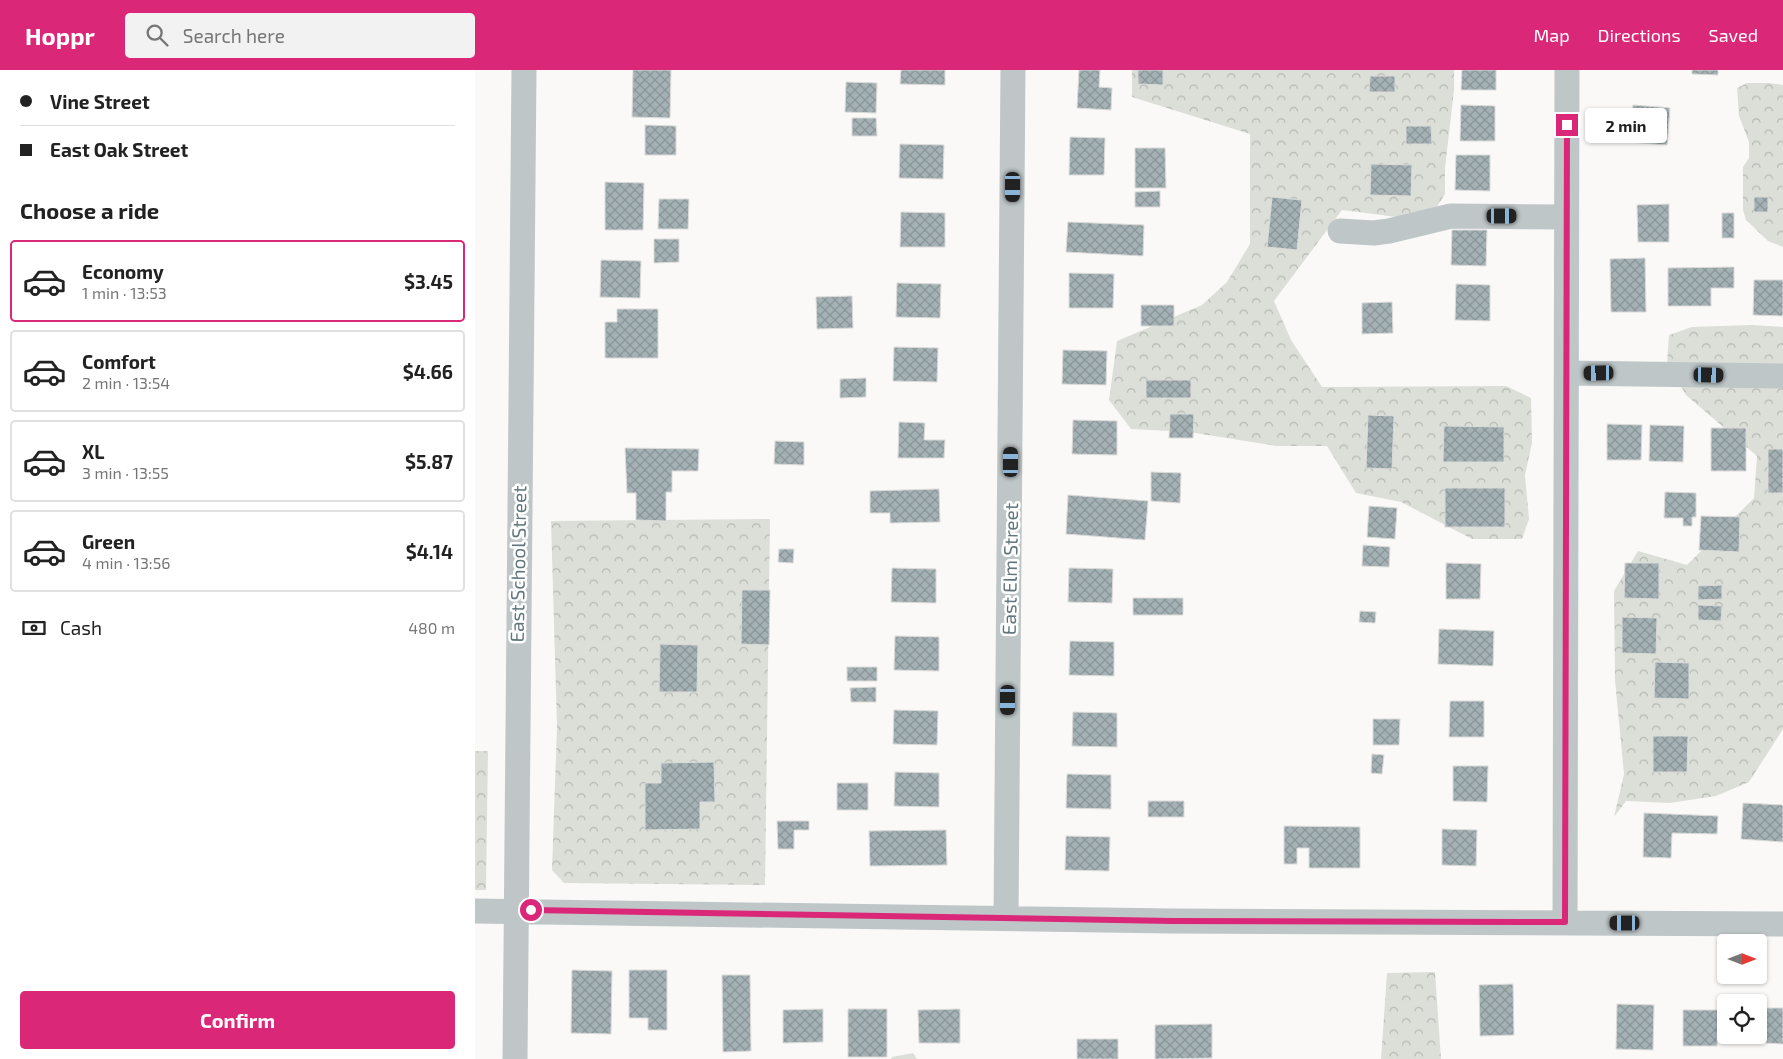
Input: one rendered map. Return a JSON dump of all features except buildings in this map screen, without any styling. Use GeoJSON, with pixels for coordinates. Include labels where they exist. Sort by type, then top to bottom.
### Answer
{"type":"FeatureCollection","features":[{"type":"Feature","properties":{"kind":"street","name":"East School Street"},"geometry":{"type":"LineString","coordinates":[[515,1059],[524,70]]}},
{"type":"Feature","properties":{"kind":"street","name":"East Elm Street"},"geometry":{"type":"LineString","coordinates":[[1006,918],[1013,70]]}},
{"type":"Feature","properties":{"kind":"street"},"geometry":{"type":"LineString","coordinates":[[1565,922],[1567,70]]}},
{"type":"Feature","properties":{"kind":"street"},"geometry":{"type":"LineString","coordinates":[[1339,231],[1374,233],[1389,231],[1451,216],[1566,217]]}},
{"type":"Feature","properties":{"kind":"street"},"geometry":{"type":"LineString","coordinates":[[1567,373],[1783,376]]}},
{"type":"Feature","properties":{"kind":"street"},"geometry":{"type":"LineString","coordinates":[[475,910],[1006,918],[1783,924]]}},
{"type":"Feature","properties":{"kind":"green space"},"geometry":{"type":"Polygon","coordinates":[[[1132,70],[1454,70],[1454,90],[1445,168],[1445,194],[1428,221],[1342,210],[1274,301],[1291,340],[1322,387],[1506,386],[1531,398],[1532,443],[1525,475],[1529,519],[1522,539],[1472,539],[1401,502],[1356,493],[1327,446],[1276,446],[1189,432],[1131,429],[1109,400],[1117,341],[1202,305],[1227,282],[1250,244],[1250,134],[1132,97],[1132,70]]]}},
{"type":"Feature","properties":{"kind":"green space"},"geometry":{"type":"Polygon","coordinates":[[[1747,83],[1783,85],[1783,247],[1768,241],[1746,220],[1743,210],[1743,167],[1749,158],[1749,142],[1739,116],[1737,88],[1747,83]]]}},
{"type":"Feature","properties":{"kind":"green space"},"geometry":{"type":"Polygon","coordinates":[[[1751,325],[1783,327],[1783,729],[1749,782],[1716,796],[1670,803],[1626,801],[1614,817],[1624,774],[1615,680],[1614,591],[1638,551],[1687,565],[1754,498],[1757,456],[1686,395],[1667,363],[1669,335],[1692,327],[1751,325]]]}},
{"type":"Feature","properties":{"kind":"green space"},"geometry":{"type":"Polygon","coordinates":[[[770,519],[765,885],[564,883],[552,870],[557,727],[551,521],[770,519]]]}},
{"type":"Feature","properties":{"kind":"green space"},"geometry":{"type":"Polygon","coordinates":[[[475,751],[488,751],[486,890],[475,890],[475,751]]]}},
{"type":"Feature","properties":{"kind":"green space"},"geometry":{"type":"Polygon","coordinates":[[[1435,972],[1441,1059],[1381,1059],[1387,973],[1435,972]]]}},
{"type":"Feature","properties":{"kind":"green space"},"geometry":{"type":"Polygon","coordinates":[[[913,1053],[917,1059],[891,1059],[892,1057],[913,1053]]]}},
{"type":"Feature","properties":{"kind":"route"},"geometry":{"type":"LineString","coordinates":[[531,910],[1172,921],[1565,922],[1567,125]]}}]}
